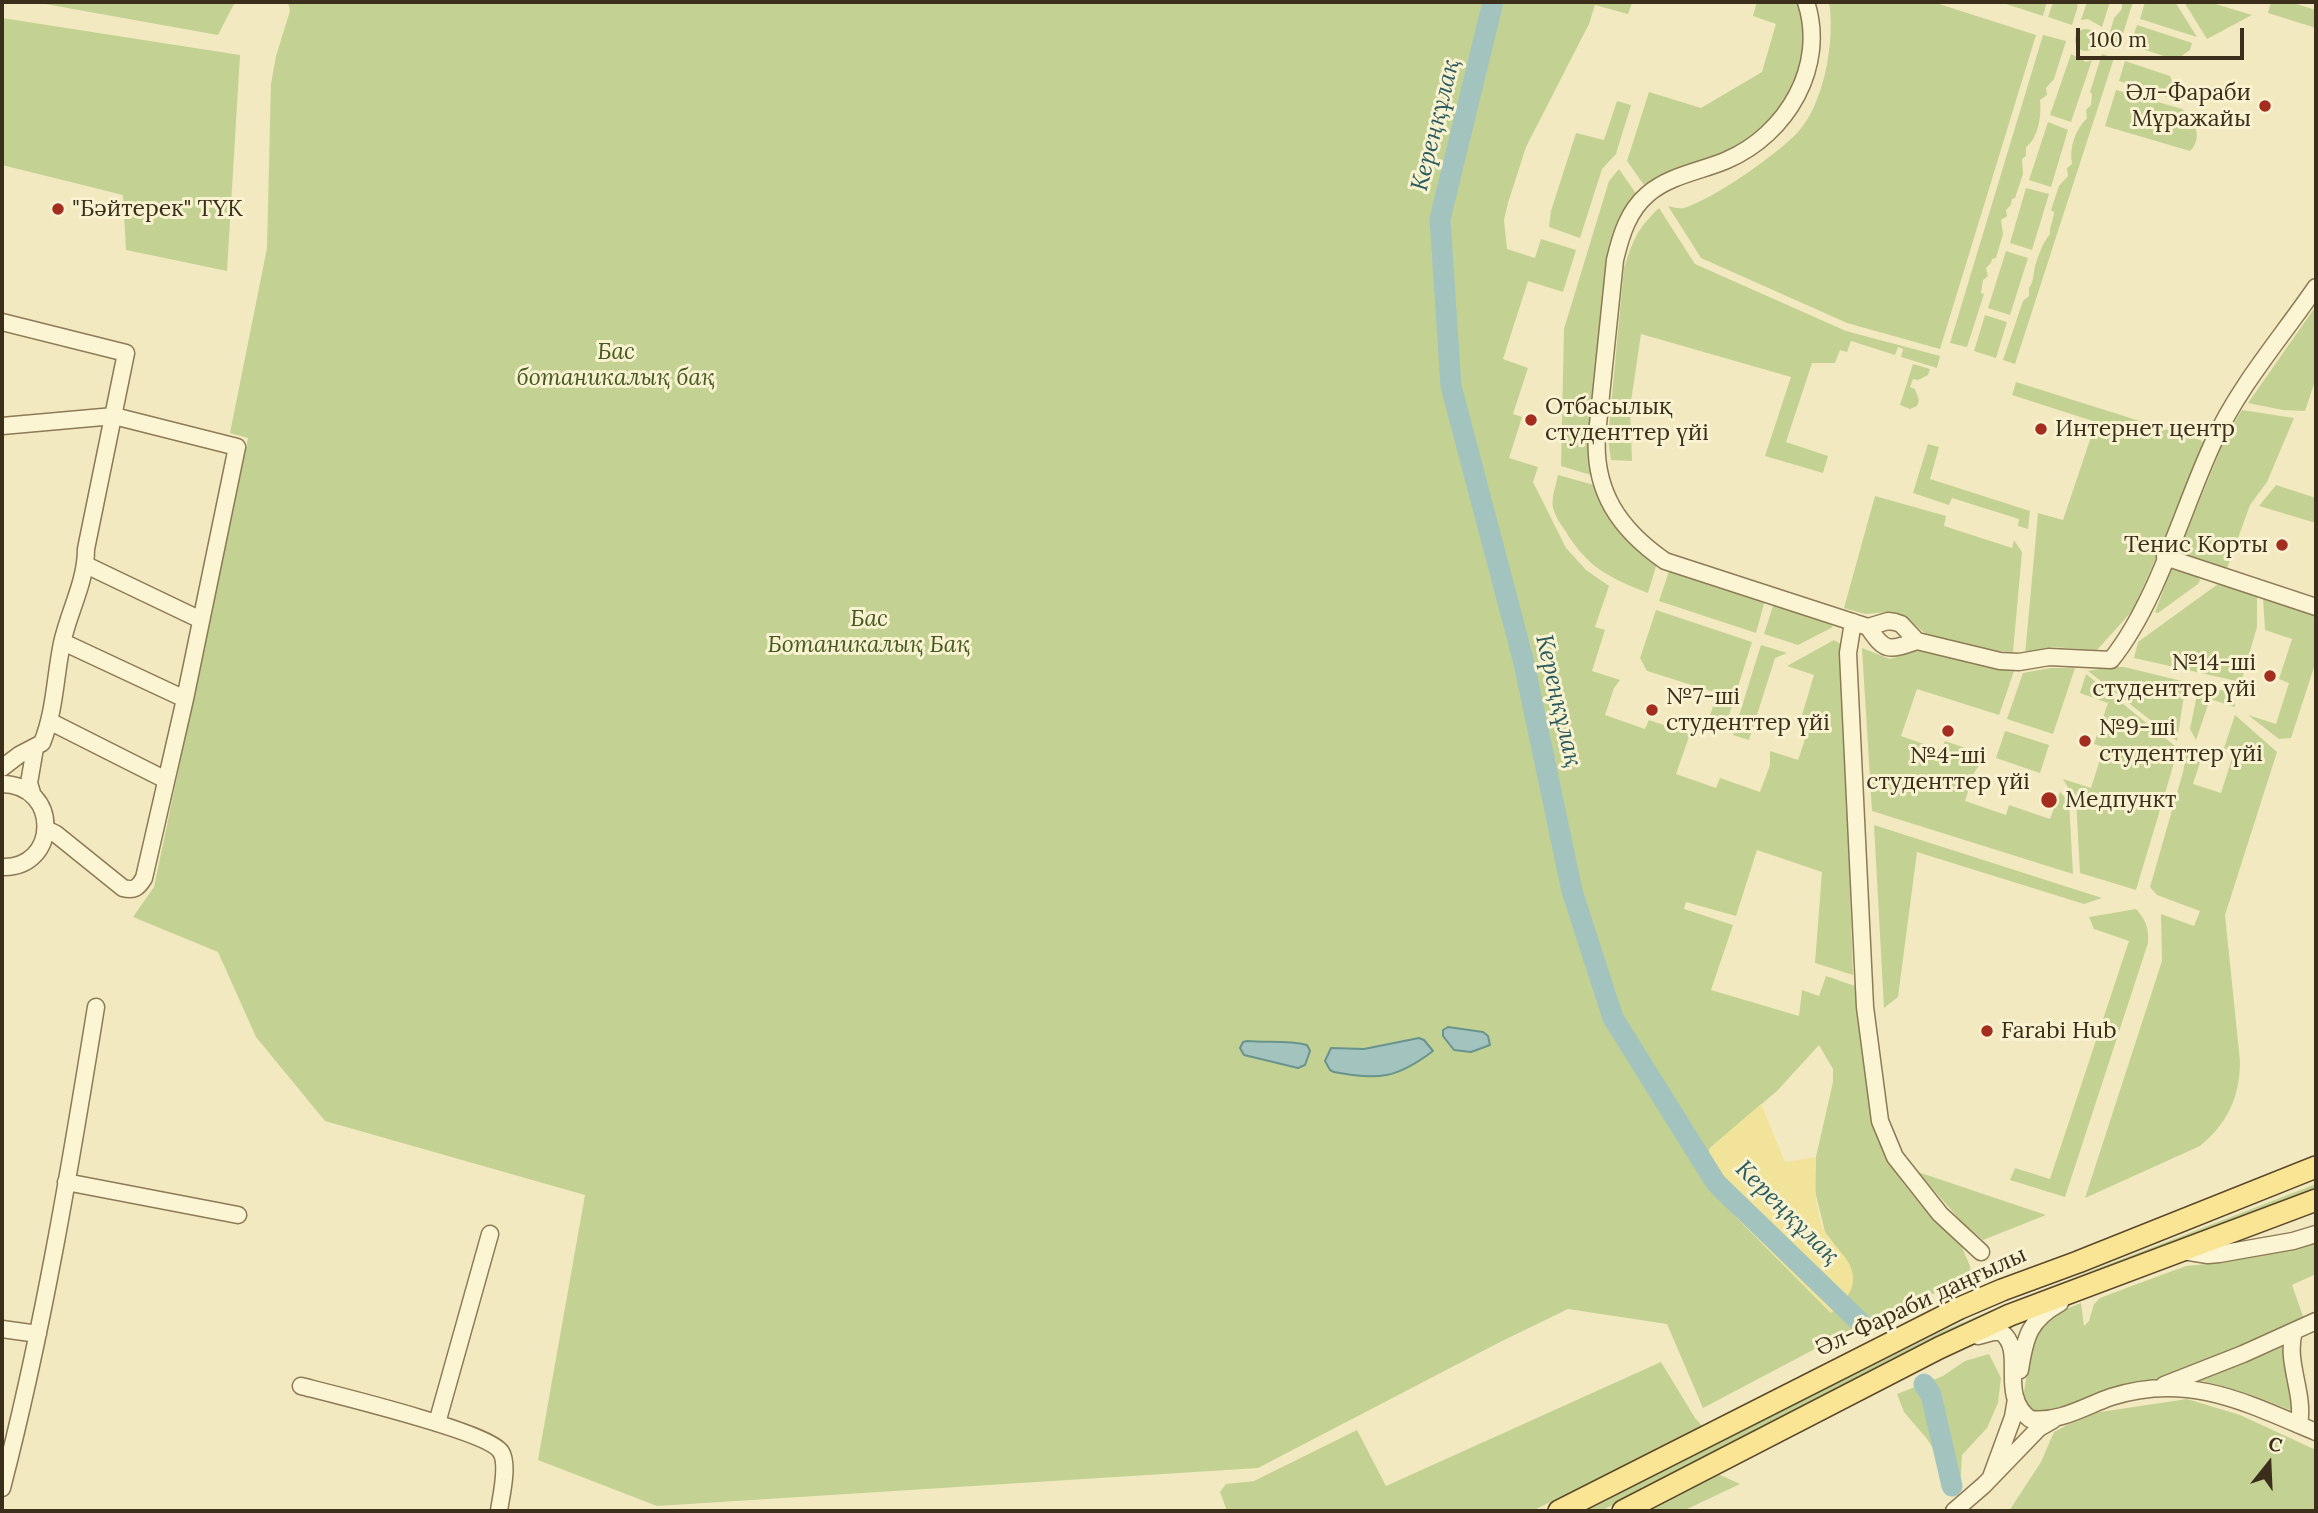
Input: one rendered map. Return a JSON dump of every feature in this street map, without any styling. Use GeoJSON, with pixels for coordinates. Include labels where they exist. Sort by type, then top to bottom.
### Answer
{"type":"FeatureCollection","features":[{"type":"Feature","properties":{"kind":"main road","name":"Әл-Фараби даңғылы"},"geometry":{"type":"LineString","coordinates":[[1559,1511],[1959,1308],[2316,1167]]}},
{"type":"Feature","properties":{"kind":"main road"},"geometry":{"type":"LineString","coordinates":[[1623,1511],[1939,1348],[2010,1315],[2316,1200]]}},
{"type":"Feature","properties":{"kind":"street"},"geometry":{"type":"LineString","coordinates":[[1806,2],[1812,36],[1810,60],[1804,82],[1782,118],[1752,147],[1727,160],[1670,180],[1651,191],[1631,214],[1621,235],[1609,304],[1596,463],[1612,508],[1633,535],[1648,550],[1665,561],[1860,625],[1895,622],[1901,624],[1917,641],[2000,661],[2019,662],[2049,657],[2111,660],[2123,646],[2151,592],[2213,441],[2231,409],[2316,288]]}},
{"type":"Feature","properties":{"kind":"street"},"geometry":{"type":"LineString","coordinates":[[2,323],[126,353],[86,549],[86,565],[62,642],[51,722],[42,743],[2,768]]}},
{"type":"Feature","properties":{"kind":"street"},"geometry":{"type":"LineString","coordinates":[[2,426],[114,416],[237,447],[185,699],[144,878],[139,887],[132,890],[122,888],[56,834],[46,829]]}},
{"type":"Feature","properties":{"kind":"street"},"geometry":{"type":"LineString","coordinates":[[2165,557],[2316,607]]}},
{"type":"Feature","properties":{"kind":"street"},"geometry":{"type":"LineString","coordinates":[[86,565],[201,620]]}},
{"type":"Feature","properties":{"kind":"street"},"geometry":{"type":"LineString","coordinates":[[1860,625],[1880,645],[1887,648],[1895,649],[1917,641]]}},
{"type":"Feature","properties":{"kind":"street"},"geometry":{"type":"LineString","coordinates":[[1860,625],[1848,653],[1865,998],[1880,1121],[1895,1157],[1940,1214],[1981,1252]]}},
{"type":"Feature","properties":{"kind":"street"},"geometry":{"type":"LineString","coordinates":[[62,642],[185,699]]}},
{"type":"Feature","properties":{"kind":"street"},"geometry":{"type":"LineString","coordinates":[[51,722],[166,780]]}},
{"type":"Feature","properties":{"kind":"street"},"geometry":{"type":"LineString","coordinates":[[2,867],[28,860],[42,843],[46,829],[43,811],[33,796],[29,783],[35,748]]}},
{"type":"Feature","properties":{"kind":"street"},"geometry":{"type":"LineString","coordinates":[[2,784],[15,785],[33,796]]}},
{"type":"Feature","properties":{"kind":"street"},"geometry":{"type":"LineString","coordinates":[[2,1489],[38,1334],[96,1007]]}},
{"type":"Feature","properties":{"kind":"street"},"geometry":{"type":"LineString","coordinates":[[2223,1204],[2316,1157]]}},
{"type":"Feature","properties":{"kind":"street"},"geometry":{"type":"LineString","coordinates":[[66,1182],[237,1215]]}},
{"type":"Feature","properties":{"kind":"street"},"geometry":{"type":"LineString","coordinates":[[437,1423],[490,1234]]}},
{"type":"Feature","properties":{"kind":"street"},"geometry":{"type":"LineString","coordinates":[[2183,1251],[2219,1254],[2293,1241],[2316,1234]]}},
{"type":"Feature","properties":{"kind":"street"},"geometry":{"type":"LineString","coordinates":[[1992,1477],[2012,1419],[2024,1346],[2036,1320],[2052,1308],[2098,1283]]}},
{"type":"Feature","properties":{"kind":"street"},"geometry":{"type":"LineString","coordinates":[[1954,1511],[1992,1477],[2039,1428],[2058,1417],[2111,1397],[2158,1387],[2316,1321]]}},
{"type":"Feature","properties":{"kind":"street"},"geometry":{"type":"LineString","coordinates":[[2,1329],[38,1334]]}},
{"type":"Feature","properties":{"kind":"street"},"geometry":{"type":"LineString","coordinates":[[2294,1331],[2290,1354],[2301,1400],[2299,1425]]}},
{"type":"Feature","properties":{"kind":"street"},"geometry":{"type":"LineString","coordinates":[[1939,1348],[2001,1332],[2010,1342],[2015,1402],[2021,1413],[2030,1419]]}},
{"type":"Feature","properties":{"kind":"street"},"geometry":{"type":"LineString","coordinates":[[301,1386],[437,1423],[490,1443],[502,1453],[505,1472],[499,1511]]}},
{"type":"Feature","properties":{"kind":"street"},"geometry":{"type":"LineString","coordinates":[[2158,1387],[2222,1394],[2316,1432]]}},
{"type":"Feature","properties":{"kind":"street"},"geometry":{"type":"LineString","coordinates":[[2012,1419],[2040,1420],[2058,1417]]}},
{"type":"Feature","properties":{"kind":"green space"},"geometry":{"type":"Polygon","coordinates":[[[34,2],[235,2],[218,35],[34,2]]]}},
{"type":"Feature","properties":{"kind":"green space","name":"Бас ботаникалық бақ"},"geometry":{"type":"Polygon","coordinates":[[[288,2],[1632,3],[1628,14],[1595,5],[1589,24],[1526,147],[1508,203],[1504,220],[1507,249],[1535,258],[1541,239],[1576,250],[1563,292],[1528,281],[1503,359],[1528,368],[1513,414],[1522,417],[1509,458],[1538,467],[1533,482],[1566,548],[1586,570],[1609,586],[1595,627],[1605,630],[1592,671],[1620,680],[1614,688],[1605,715],[1645,729],[1649,720],[1690,734],[1676,774],[1716,788],[1720,778],[1760,792],[1770,765],[1770,751],[1798,760],[1812,719],[1802,715],[1814,675],[1787,666],[1834,640],[1841,644],[1853,975],[1815,963],[1822,872],[1757,850],[1736,916],[1686,902],[1684,909],[1733,925],[1711,990],[1799,1016],[1802,990],[1819,996],[1826,976],[1855,986],[1873,1118],[1882,1148],[1903,1183],[1930,1216],[1961,1245],[1970,1266],[1971,1277],[1847,1332],[1703,1408],[1667,1324],[1568,1309],[1258,1468],[657,1506],[538,1460],[585,1195],[325,1121],[256,1037],[218,952],[133,917],[154,887],[248,438],[230,433],[267,248],[271,84],[276,56],[290,11],[288,2]],[[1819,1045],[1777,1091],[1710,1148],[1703,1171],[1737,1218],[1830,1312],[1850,1265],[1825,1232],[1815,1191],[1816,1157],[1833,1082],[1833,1069],[1819,1045]]]}},
{"type":"Feature","properties":{"kind":"green space"},"geometry":{"type":"Polygon","coordinates":[[[1757,2],[1798,2],[1802,22],[1802,59],[1790,93],[1767,123],[1734,151],[1644,185],[1627,161],[1649,92],[1701,108],[1762,72],[1776,24],[1753,16],[1757,2]]]}},
{"type":"Feature","properties":{"kind":"green space"},"geometry":{"type":"Polygon","coordinates":[[[1829,2],[1933,2],[2036,35],[1940,349],[1847,323],[1701,258],[1668,206],[1684,208],[1726,187],[1781,147],[1806,122],[1824,79],[1830,39],[1829,2]]]}},
{"type":"Feature","properties":{"kind":"green space"},"geometry":{"type":"Polygon","coordinates":[[[2000,2],[2047,2],[2043,16],[2000,2]]]}},
{"type":"Feature","properties":{"kind":"green space"},"geometry":{"type":"Polygon","coordinates":[[[2053,2],[2076,2],[2078,6],[2072,25],[2048,17],[2053,2]]]}},
{"type":"Feature","properties":{"kind":"green space"},"geometry":{"type":"Polygon","coordinates":[[[2087,2],[2110,2],[2102,27],[2088,19],[2081,20],[2087,2]]]}},
{"type":"Feature","properties":{"kind":"green space"},"geometry":{"type":"Polygon","coordinates":[[[2122,2],[2133,2],[2120,43],[2108,39],[2114,18],[2122,9],[2122,2]]]}},
{"type":"Feature","properties":{"kind":"green space"},"geometry":{"type":"Polygon","coordinates":[[[2145,2],[2175,2],[2197,37],[2140,19],[2145,2]]]}},
{"type":"Feature","properties":{"kind":"green space"},"geometry":{"type":"Polygon","coordinates":[[[2184,2],[2209,2],[2252,15],[2207,39],[2184,2]]]}},
{"type":"Feature","properties":{"kind":"green space"},"geometry":{"type":"Polygon","coordinates":[[[2271,2],[2290,2],[2316,10],[2316,28],[2268,13],[2271,2]]]}},
{"type":"Feature","properties":{"kind":"green space"},"geometry":{"type":"Polygon","coordinates":[[[2,18],[240,55],[227,271],[126,250],[123,195],[2,165],[2,18]]]}},
{"type":"Feature","properties":{"kind":"green space"},"geometry":{"type":"Polygon","coordinates":[[[2137,25],[2192,43],[2190,50],[2176,60],[2130,45],[2137,25]]]}},
{"type":"Feature","properties":{"kind":"green space"},"geometry":{"type":"Polygon","coordinates":[[[2086,29],[2094,32],[2097,40],[2094,48],[2086,51],[2078,48],[2075,40],[2078,32],[2086,29]]]}},
{"type":"Feature","properties":{"kind":"green space"},"geometry":{"type":"Polygon","coordinates":[[[2043,35],[2066,41],[2054,79],[2046,88],[2047,95],[2040,100],[2038,126],[2034,138],[2026,147],[2026,156],[2022,159],[2023,174],[2015,198],[2006,210],[2007,216],[2001,220],[2003,234],[1996,258],[1992,259],[1986,268],[1988,276],[1983,280],[1981,293],[1984,294],[1967,347],[1950,343],[2043,35]]]}},
{"type":"Feature","properties":{"kind":"green space"},"geometry":{"type":"Polygon","coordinates":[[[2071,54],[2086,62],[2092,60],[2071,122],[2050,115],[2071,54]]]}},
{"type":"Feature","properties":{"kind":"green space"},"geometry":{"type":"Polygon","coordinates":[[[2102,54],[2114,58],[2015,364],[2003,360],[2023,301],[2029,296],[2039,253],[2050,234],[2054,212],[2051,210],[2059,186],[2068,176],[2067,168],[2072,164],[2074,140],[2087,118],[2086,110],[2091,105],[2090,92],[2102,54]]]}},
{"type":"Feature","properties":{"kind":"green space"},"geometry":{"type":"Polygon","coordinates":[[[2125,61],[2170,76],[2176,90],[2174,99],[2119,81],[2125,61]]]}},
{"type":"Feature","properties":{"kind":"green space"},"geometry":{"type":"Polygon","coordinates":[[[2116,90],[2182,109],[2191,118],[2196,129],[2194,146],[2190,151],[2105,126],[2116,90]]]}},
{"type":"Feature","properties":{"kind":"green space"},"geometry":{"type":"Polygon","coordinates":[[[1617,101],[1631,105],[1616,154],[1602,169],[1580,238],[1549,227],[1551,211],[1576,133],[1604,140],[1617,101]]]}},
{"type":"Feature","properties":{"kind":"green space"},"geometry":{"type":"Polygon","coordinates":[[[2048,122],[2068,130],[2051,187],[2029,180],[2048,122]]]}},
{"type":"Feature","properties":{"kind":"green space"},"geometry":{"type":"Polygon","coordinates":[[[1619,169],[1637,195],[1607,274],[1589,458],[1591,475],[1561,466],[1564,329],[1609,181],[1619,169]]]}},
{"type":"Feature","properties":{"kind":"green space"},"geometry":{"type":"Polygon","coordinates":[[[2026,188],[2049,194],[2032,250],[2010,243],[2026,188]]]}},
{"type":"Feature","properties":{"kind":"green space"},"geometry":{"type":"Polygon","coordinates":[[[1659,208],[1695,264],[1846,331],[1940,356],[1937,368],[1901,357],[1903,349],[1898,347],[1895,355],[1851,341],[1847,352],[1840,350],[1835,363],[1812,363],[1786,442],[1828,456],[1823,473],[1765,456],[1791,377],[1641,334],[1630,408],[1632,461],[1611,460],[1608,438],[1624,268],[1637,235],[1659,208]]]}},
{"type":"Feature","properties":{"kind":"green space"},"geometry":{"type":"Polygon","coordinates":[[[2006,251],[2028,258],[2010,315],[1988,308],[2006,251]]]}},
{"type":"Feature","properties":{"kind":"green space"},"geometry":{"type":"Polygon","coordinates":[[[2316,306],[2316,378],[2305,411],[2248,403],[2316,306]]]}},
{"type":"Feature","properties":{"kind":"green space"},"geometry":{"type":"Polygon","coordinates":[[[1985,315],[2007,322],[1996,358],[1974,351],[1985,315]]]}},
{"type":"Feature","properties":{"kind":"green space"},"geometry":{"type":"Polygon","coordinates":[[[1913,364],[1930,369],[1928,375],[1918,380],[1913,379],[1910,387],[1915,389],[1919,400],[1917,406],[1910,409],[1900,405],[1913,364]]]}},
{"type":"Feature","properties":{"kind":"green space"},"geometry":{"type":"Polygon","coordinates":[[[2016,382],[2206,444],[2133,610],[2097,650],[2052,647],[2025,655],[2038,513],[2063,520],[2096,422],[2012,395],[2016,382]]]}},
{"type":"Feature","properties":{"kind":"green space"},"geometry":{"type":"Polygon","coordinates":[[[2242,410],[2294,418],[2267,482],[2250,505],[2226,571],[2177,556],[2226,436],[2242,410]]]}},
{"type":"Feature","properties":{"kind":"green space"},"geometry":{"type":"Polygon","coordinates":[[[1928,444],[1939,447],[1930,479],[2030,511],[2028,529],[2018,526],[2019,519],[1952,498],[1949,505],[1913,493],[1928,444]]]}},
{"type":"Feature","properties":{"kind":"green space"},"geometry":{"type":"Polygon","coordinates":[[[1558,475],[1594,485],[1620,529],[1657,563],[1648,593],[1601,570],[1574,544],[1553,508],[1558,475]]]}},
{"type":"Feature","properties":{"kind":"green space"},"geometry":{"type":"Polygon","coordinates":[[[2276,485],[2316,498],[2316,523],[2259,506],[2276,485]]]}},
{"type":"Feature","properties":{"kind":"green space"},"geometry":{"type":"Polygon","coordinates":[[[1875,496],[1946,516],[1944,526],[2012,548],[2014,540],[2022,552],[2013,652],[1985,650],[1927,635],[1905,617],[1890,612],[1865,614],[1844,608],[1875,496]]]}},
{"type":"Feature","properties":{"kind":"green space"},"geometry":{"type":"Polygon","coordinates":[[[1670,568],[1765,600],[1756,633],[1659,601],[1670,568]]]}},
{"type":"Feature","properties":{"kind":"green space"},"geometry":{"type":"Polygon","coordinates":[[[2172,568],[2197,576],[2200,580],[2158,613],[2155,612],[2172,568]]]}},
{"type":"Feature","properties":{"kind":"green space"},"geometry":{"type":"Polygon","coordinates":[[[2218,584],[2257,596],[2257,627],[2241,682],[2134,658],[2138,642],[2218,584]]]}},
{"type":"Feature","properties":{"kind":"green space"},"geometry":{"type":"Polygon","coordinates":[[[2263,598],[2316,614],[2316,661],[2291,738],[2279,739],[2248,715],[2276,724],[2289,683],[2279,679],[2292,639],[2265,630],[2263,598]]]}},
{"type":"Feature","properties":{"kind":"green space"},"geometry":{"type":"Polygon","coordinates":[[[1774,603],[1829,621],[1833,627],[1798,645],[1764,634],[1774,603]]]}},
{"type":"Feature","properties":{"kind":"green space"},"geometry":{"type":"Polygon","coordinates":[[[1656,610],[1752,642],[1724,731],[1707,726],[1717,693],[1647,671],[1640,658],[1656,610]]]}},
{"type":"Feature","properties":{"kind":"green space"},"geometry":{"type":"Polygon","coordinates":[[[1761,645],[1787,653],[1775,658],[1749,740],[1733,735],[1761,645]]]}},
{"type":"Feature","properties":{"kind":"green space"},"geometry":{"type":"Polygon","coordinates":[[[1862,648],[1890,659],[1918,650],[2014,671],[1999,715],[1917,689],[1901,736],[1941,750],[1945,741],[1986,755],[1974,773],[1965,801],[2006,815],[2009,805],[2050,819],[2060,792],[2069,801],[2073,874],[1872,811],[1862,648]]]}},
{"type":"Feature","properties":{"kind":"green space"},"geometry":{"type":"Polygon","coordinates":[[[2124,667],[2186,682],[2177,741],[2088,671],[2124,667]]]}},
{"type":"Feature","properties":{"kind":"green space"},"geometry":{"type":"Polygon","coordinates":[[[2050,668],[2075,668],[2053,734],[2007,719],[2023,673],[2050,668]]]}},
{"type":"Feature","properties":{"kind":"green space"},"geometry":{"type":"Polygon","coordinates":[[[2086,674],[2175,746],[2174,763],[2136,890],[2080,873],[2076,800],[2063,779],[2091,788],[2104,747],[2094,744],[2108,703],[2080,693],[2086,674]]]}},
{"type":"Feature","properties":{"kind":"green space"},"geometry":{"type":"Polygon","coordinates":[[[2199,685],[2234,693],[2235,707],[2210,699],[2196,740],[2190,729],[2199,685]]]}},
{"type":"Feature","properties":{"kind":"green space"},"geometry":{"type":"Polygon","coordinates":[[[2235,715],[2277,752],[2225,915],[2240,1061],[2238,1086],[2225,1119],[2200,1146],[2085,1198],[2162,961],[2161,914],[2194,926],[2200,911],[2157,895],[2150,887],[2188,746],[2204,750],[2193,784],[2221,793],[2234,752],[2224,748],[2235,715]]]}},
{"type":"Feature","properties":{"kind":"green space"},"geometry":{"type":"Polygon","coordinates":[[[2005,731],[2049,745],[2040,773],[1996,758],[2005,731]]]}},
{"type":"Feature","properties":{"kind":"green space"},"geometry":{"type":"Polygon","coordinates":[[[1874,825],[2102,898],[2084,904],[1917,852],[1898,997],[1884,1008],[1874,825]]]}},
{"type":"Feature","properties":{"kind":"green space"},"geometry":{"type":"Polygon","coordinates":[[[2136,909],[2146,925],[2148,943],[2065,1197],[2010,1180],[2015,1168],[2050,1179],[2129,941],[2094,929],[2089,917],[2136,909]]]}},
{"type":"Feature","properties":{"kind":"green space"},"geometry":{"type":"Polygon","coordinates":[[[1918,1172],[2046,1215],[1983,1240],[1961,1221],[1918,1172]]]}},
{"type":"Feature","properties":{"kind":"green space"},"geometry":{"type":"Polygon","coordinates":[[[2316,1184],[2316,1194],[1946,1336],[1601,1511],[1580,1511],[1943,1331],[2316,1184]]]}},
{"type":"Feature","properties":{"kind":"green space"},"geometry":{"type":"Polygon","coordinates":[[[2316,1240],[2316,1274],[2292,1285],[2305,1322],[2294,1331],[2067,1414],[2030,1413],[2023,1399],[2031,1345],[2038,1324],[2081,1303],[2084,1326],[2089,1321],[2094,1304],[2100,1298],[2129,1287],[2186,1266],[2207,1264],[2233,1256],[2316,1240]]]}},
{"type":"Feature","properties":{"kind":"green space"},"geometry":{"type":"Polygon","coordinates":[[[2284,1340],[2285,1368],[2295,1400],[2295,1412],[2241,1392],[2185,1378],[2284,1340]]]}},
{"type":"Feature","properties":{"kind":"green space"},"geometry":{"type":"Polygon","coordinates":[[[1989,1354],[2001,1378],[1998,1403],[1987,1428],[1962,1455],[1960,1490],[1927,1439],[1904,1412],[1897,1394],[1943,1376],[1965,1361],[1989,1354]]]}},
{"type":"Feature","properties":{"kind":"green space"},"geometry":{"type":"Polygon","coordinates":[[[1661,1362],[1703,1427],[1532,1511],[1227,1511],[1220,1492],[1226,1484],[1254,1481],[1357,1430],[1386,1486],[1661,1362]]]}},
{"type":"Feature","properties":{"kind":"green space"},"geometry":{"type":"Polygon","coordinates":[[[2187,1399],[2240,1415],[2316,1450],[2316,1511],[2009,1511],[2041,1462],[2054,1432],[2087,1414],[2187,1399]]]}},
{"type":"Feature","properties":{"kind":"green space"},"geometry":{"type":"Polygon","coordinates":[[[1718,1474],[1740,1484],[1683,1511],[1644,1511],[1718,1474]]]}},
{"type":"Feature","properties":{"kind":"sand"},"geometry":{"type":"Polygon","coordinates":[[[1761,1104],[1785,1162],[1816,1157],[1816,1195],[1821,1224],[1848,1262],[1853,1277],[1847,1297],[1831,1313],[1737,1218],[1707,1181],[1703,1171],[1710,1148],[1761,1104]]]}},
{"type":"Feature","properties":{"kind":"water"},"geometry":{"type":"Polygon","coordinates":[[[1448,1027],[1483,1032],[1488,1036],[1490,1045],[1471,1052],[1454,1050],[1443,1036],[1443,1030],[1448,1027]]]}},
{"type":"Feature","properties":{"kind":"water"},"geometry":{"type":"Polygon","coordinates":[[[1419,1038],[1433,1051],[1408,1067],[1386,1075],[1363,1076],[1334,1072],[1325,1061],[1331,1048],[1364,1049],[1419,1038]]]}},
{"type":"Feature","properties":{"kind":"water"},"geometry":{"type":"Polygon","coordinates":[[[1243,1042],[1300,1043],[1307,1045],[1310,1051],[1305,1065],[1298,1068],[1244,1055],[1240,1048],[1243,1042]]]}},
{"type":"Feature","properties":{"kind":"waterway","name":"Кереңқұлақ"},"geometry":{"type":"LineString","coordinates":[[1493,2],[1440,219],[1451,386],[1524,663],[1572,891],[1613,1018],[1716,1183],[1863,1325]]}},
{"type":"Feature","properties":{"kind":"waterway","name":"Кереңқұлақ"},"geometry":{"type":"LineString","coordinates":[[1924,1384],[1931,1395],[1952,1486]]}},
{"type":"Feature","properties":{"kind":"place","name":"Әл-Фараби Мұражайы"},"geometry":{"type":"Point","coordinates":[2265,106]}},
{"type":"Feature","properties":{"kind":"place","name":"\"Бәйтерек\" ТҮК"},"geometry":{"type":"Point","coordinates":[58,209]}},
{"type":"Feature","properties":{"kind":"place","name":"Отбасылық студенттер үйі"},"geometry":{"type":"Point","coordinates":[1531,420]}},
{"type":"Feature","properties":{"kind":"place","name":"Интернет центр"},"geometry":{"type":"Point","coordinates":[2041,429]}},
{"type":"Feature","properties":{"kind":"place","name":"Тенис Корты"},"geometry":{"type":"Point","coordinates":[2282,545]}},
{"type":"Feature","properties":{"kind":"place","name":"№14-ші студенттер үйі"},"geometry":{"type":"Point","coordinates":[2270,676]}},
{"type":"Feature","properties":{"kind":"place","name":"№7-ші студенттер үйі"},"geometry":{"type":"Point","coordinates":[1652,710]}},
{"type":"Feature","properties":{"kind":"place","name":"№4-ші студенттер үйі"},"geometry":{"type":"Point","coordinates":[1948,731]}},
{"type":"Feature","properties":{"kind":"place","name":"№9-ші студенттер үйі"},"geometry":{"type":"Point","coordinates":[2085,741]}},
{"type":"Feature","properties":{"kind":"place","name":"Медпункт"},"geometry":{"type":"Point","coordinates":[2049,800]}},
{"type":"Feature","properties":{"kind":"place","name":"Farabi Hub"},"geometry":{"type":"Point","coordinates":[1987,1031]}},
{"type":"Feature","properties":{"kind":"park label","name":"Бас Ботаникалық Бақ"},"geometry":{"type":"Point","coordinates":[869,632]}}]}
